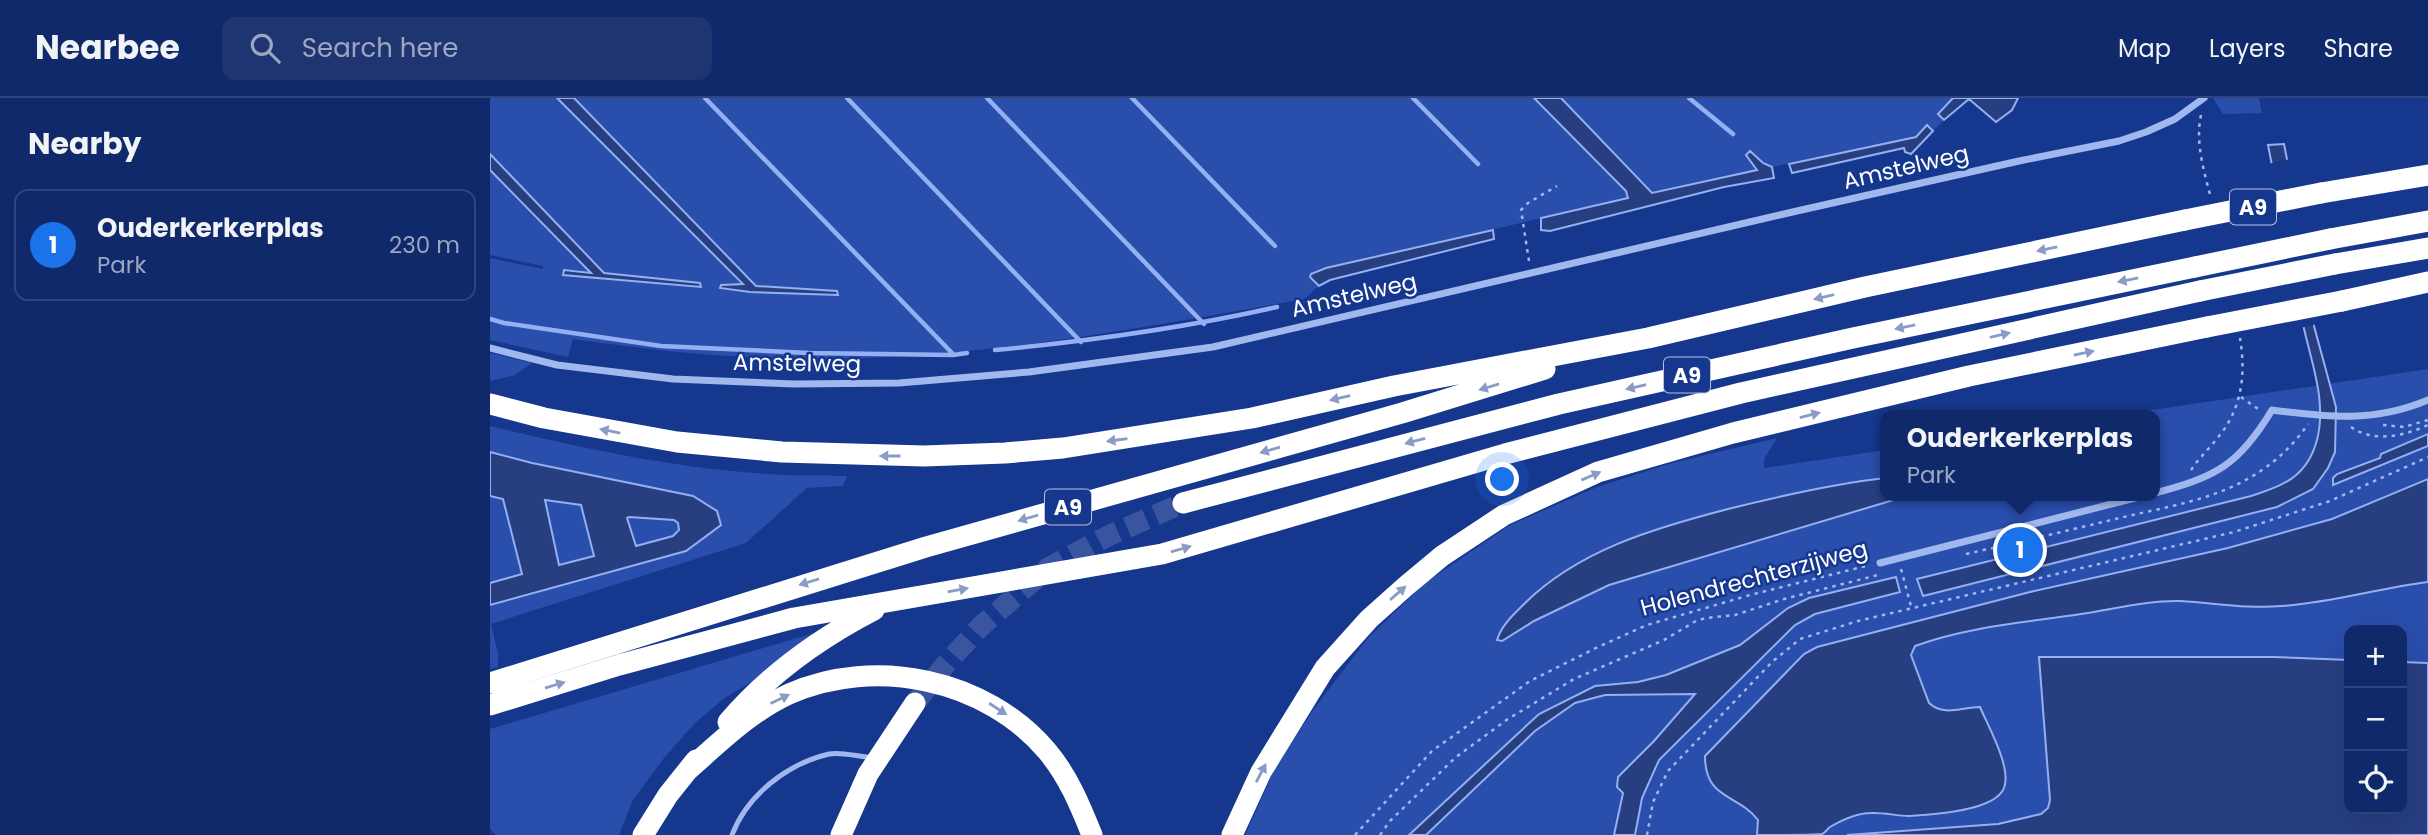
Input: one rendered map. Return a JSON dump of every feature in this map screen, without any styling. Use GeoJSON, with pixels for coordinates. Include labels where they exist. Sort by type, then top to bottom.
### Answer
{"type":"FeatureCollection","features":[{"type":"Feature","properties":{"kind":"highway","name":"A9"},"geometry":{"type":"LineString","coordinates":[[490,404],[544,418],[677,443],[782,453],[866,456],[1005,453],[1127,439],[1252,418],[1394,386],[1648,338],[1866,287],[2185,220],[2428,175]]}},
{"type":"Feature","properties":{"kind":"highway","name":"A9"},"geometry":{"type":"LineString","coordinates":[[1182,503],[1559,404],[1853,338],[2428,221]]}},
{"type":"Feature","properties":{"kind":"highway","name":"A9"},"geometry":{"type":"LineString","coordinates":[[490,705],[619,665],[794,618],[1162,554],[1505,454],[1741,393],[2200,291],[2428,248]]}},
{"type":"Feature","properties":{"kind":"highway"},"geometry":{"type":"LineString","coordinates":[[1232,835],[1261,772],[1325,668],[1369,619],[1406,586],[1442,556],[1503,515],[1598,472],[1710,440],[1969,376],[2428,282]]}},
{"type":"Feature","properties":{"kind":"highway","name":"A9"},"geometry":{"type":"LineString","coordinates":[[490,683],[913,551],[1389,417],[1648,338]]}},
{"type":"Feature","properties":{"kind":"highway","name":"A9"},"geometry":{"type":"LineString","coordinates":[[643,835],[668,795],[688,770],[733,716],[775,673],[817,642],[891,601]]}},
{"type":"Feature","properties":{"kind":"highway","name":"A9"},"geometry":{"type":"LineString","coordinates":[[688,770],[767,705],[807,687],[830,680],[883,675],[922,680],[959,690],[989,704],[1015,721],[1046,750],[1063,772],[1092,835]]}},
{"type":"Feature","properties":{"kind":"highway"},"geometry":{"type":"LineString","coordinates":[[841,835],[868,774],[915,703]]}},
{"type":"Feature","properties":{"kind":"street","name":"Amstelweg"},"geometry":{"type":"LineString","coordinates":[[490,348],[557,365],[673,379],[795,384],[899,383],[1029,372],[1213,347],[2006,164],[2119,141],[2175,118],[2204,98]]}},
{"type":"Feature","properties":{"kind":"street"},"geometry":{"type":"LineString","coordinates":[[2160,492],[2214,474],[2232,462],[2259,431],[2272,410],[2341,417],[2389,414],[2428,400]]}},
{"type":"Feature","properties":{"kind":"street","name":"Holendrechterzijweg"},"geometry":{"type":"LineString","coordinates":[[1880,563],[2123,501]]}},
{"type":"Feature","properties":{"kind":"lane"},"geometry":{"type":"LineString","coordinates":[[732,835],[735,825],[761,789],[796,767],[831,754],[867,757],[876,762]]}},
{"type":"Feature","properties":{"kind":"path"},"geometry":{"type":"LineString","coordinates":[[1531,273],[1521,210],[1557,186]]}},
{"type":"Feature","properties":{"kind":"path"},"geometry":{"type":"LineString","coordinates":[[2180,486],[2229,422],[2240,396],[2254,407],[2272,410]]}},
{"type":"Feature","properties":{"kind":"path"},"geometry":{"type":"LineString","coordinates":[[1965,554],[2177,504],[2220,491],[2259,473],[2279,458],[2296,441],[2314,416]]}},
{"type":"Feature","properties":{"kind":"path"},"geometry":{"type":"LineString","coordinates":[[2341,417],[2357,431],[2383,437],[2395,436],[2428,425]]}},
{"type":"Feature","properties":{"kind":"path"},"geometry":{"type":"LineString","coordinates":[[1647,835],[1653,802],[1668,771],[1772,662],[1800,639],[1858,621],[2234,532],[2330,501],[2428,457]]}},
{"type":"Feature","properties":{"kind":"path"},"geometry":{"type":"LineString","coordinates":[[1898,558],[1912,610]]}},
{"type":"Feature","properties":{"kind":"path","name":"Holendrechterzijweg"},"geometry":{"type":"LineString","coordinates":[[1355,835],[1432,751],[1530,681],[1647,625],[1762,592],[1880,563]]}},
{"type":"Feature","properties":{"kind":"path"},"geometry":{"type":"LineString","coordinates":[[1380,835],[1427,783],[1456,757],[1508,719],[1574,679],[1664,640],[1696,621],[1735,615],[1784,599],[1878,575]]}},
{"type":"Feature","properties":{"kind":"shaded area"},"geometry":{"type":"Polygon","coordinates":[[[490,98],[557,98],[743,285],[721,285],[837,291],[756,286],[574,98],[1534,98],[1626,191],[1628,198],[1326,268],[1310,277],[1319,286],[1304,299],[1038,343],[970,351],[836,359],[719,355],[573,339],[568,357],[490,340],[490,258],[543,269],[543,266],[490,255],[490,170],[592,274],[563,275],[700,287],[700,284],[604,273],[490,154],[490,98]]]}},
{"type":"Feature","properties":{"kind":"shaded area"},"geometry":{"type":"Polygon","coordinates":[[[557,98],[574,98],[756,286],[837,291],[838,295],[750,292],[720,288],[721,285],[743,284],[557,98]]]}},
{"type":"Feature","properties":{"kind":"shaded area"},"geometry":{"type":"Polygon","coordinates":[[[1534,98],[1561,98],[1652,193],[1757,170],[1746,155],[1750,151],[1772,167],[1774,178],[1724,187],[1550,231],[1541,230],[1541,218],[1628,198],[1626,191],[1534,98]]]}},
{"type":"Feature","properties":{"kind":"shaded area"},"geometry":{"type":"Polygon","coordinates":[[[1561,98],[1953,98],[1938,114],[1944,120],[1933,131],[1927,126],[1916,137],[1772,167],[1763,163],[1758,170],[1652,193],[1561,98]]]}},
{"type":"Feature","properties":{"kind":"shaded area"},"geometry":{"type":"Polygon","coordinates":[[[1953,98],[2018,98],[2012,110],[1996,122],[1969,99],[1944,120],[1938,114],[1953,98]]]}},
{"type":"Feature","properties":{"kind":"shaded area"},"geometry":{"type":"Polygon","coordinates":[[[2213,98],[2259,98],[2262,113],[2223,114],[2213,98]]]}},
{"type":"Feature","properties":{"kind":"shaded area"},"geometry":{"type":"Polygon","coordinates":[[[1927,125],[1933,131],[1911,154],[1905,152],[1904,148],[1792,173],[1789,164],[1916,137],[1927,125]]]}},
{"type":"Feature","properties":{"kind":"shaded area"},"geometry":{"type":"Polygon","coordinates":[[[2284,144],[2313,293],[2314,326],[2336,407],[2335,452],[2328,468],[2313,489],[2277,507],[1923,596],[1917,579],[2251,496],[2283,484],[2307,463],[2313,453],[2320,425],[2319,396],[2268,145],[2284,144]]]}},
{"type":"Feature","properties":{"kind":"shaded area"},"geometry":{"type":"Polygon","coordinates":[[[490,154],[604,273],[700,283],[701,287],[563,275],[564,270],[591,273],[490,170],[490,154]]]}},
{"type":"Feature","properties":{"kind":"shaded area"},"geometry":{"type":"Polygon","coordinates":[[[1493,230],[1494,239],[1330,280],[1319,286],[1310,277],[1311,274],[1326,268],[1493,230]]]}},
{"type":"Feature","properties":{"kind":"shaded area"},"geometry":{"type":"Polygon","coordinates":[[[490,353],[532,363],[515,375],[490,381],[490,353]]]}},
{"type":"Feature","properties":{"kind":"shaded area"},"geometry":{"type":"Polygon","coordinates":[[[2428,369],[2428,835],[1245,835],[1276,766],[1313,710],[1368,638],[1425,583],[1510,525],[1597,487],[1672,463],[1777,438],[1764,459],[1764,468],[1880,451],[1880,501],[2160,501],[2160,410],[2153,410],[2428,369]]]}},
{"type":"Feature","properties":{"kind":"shaded area"},"geometry":{"type":"Polygon","coordinates":[[[490,426],[593,449],[696,467],[776,475],[847,476],[843,486],[807,488],[746,543],[491,624],[498,667],[490,669],[490,605],[686,551],[721,525],[656,489],[490,452],[490,426]]]}},
{"type":"Feature","properties":{"kind":"shaded area"},"geometry":{"type":"Polygon","coordinates":[[[2428,434],[2428,446],[2333,485],[2333,478],[2337,474],[2380,458],[2381,454],[2428,434]]]}},
{"type":"Feature","properties":{"kind":"shaded area"},"geometry":{"type":"Polygon","coordinates":[[[490,452],[693,496],[717,511],[721,525],[686,551],[490,605],[490,583],[522,574],[503,499],[490,496],[490,452]],[[545,500],[559,565],[594,556],[581,505],[545,500]],[[627,518],[636,546],[673,536],[679,530],[678,523],[674,520],[627,518]]]}},
{"type":"Feature","properties":{"kind":"shaded area"},"geometry":{"type":"Polygon","coordinates":[[[1880,479],[1880,501],[1890,501],[1609,585],[1534,621],[1502,641],[1497,640],[1501,630],[1522,606],[1567,570],[1592,556],[1673,524],[1826,487],[1880,479]]]}},
{"type":"Feature","properties":{"kind":"shaded area"},"geometry":{"type":"Polygon","coordinates":[[[2428,479],[2428,582],[2319,602],[2269,607],[2181,601],[2144,603],[1976,630],[1915,646],[1911,655],[1929,703],[1941,710],[1980,707],[1998,747],[2006,780],[1998,796],[1988,802],[1976,807],[1931,814],[1860,814],[1830,827],[1822,834],[1757,835],[1758,820],[1710,781],[1705,756],[1804,654],[1817,647],[2030,592],[2228,548],[2332,519],[2428,479]]]}},
{"type":"Feature","properties":{"kind":"shaded area"},"geometry":{"type":"Polygon","coordinates":[[[490,496],[503,499],[522,574],[490,583],[490,496]]]}},
{"type":"Feature","properties":{"kind":"shaded area"},"geometry":{"type":"Polygon","coordinates":[[[544,500],[581,504],[594,556],[558,565],[544,500]]]}},
{"type":"Feature","properties":{"kind":"shaded area"},"geometry":{"type":"Polygon","coordinates":[[[627,517],[674,520],[678,523],[679,530],[673,536],[636,546],[627,517]]]}},
{"type":"Feature","properties":{"kind":"shaded area"},"geometry":{"type":"Polygon","coordinates":[[[1896,577],[1900,592],[1815,614],[1795,625],[1659,760],[1642,798],[1635,835],[1614,835],[1623,793],[1617,787],[1618,777],[1695,694],[1605,695],[1575,703],[1535,731],[1426,835],[1409,835],[1539,714],[1595,686],[1638,682],[1666,675],[1740,645],[1788,608],[1809,598],[1896,577]]]}},
{"type":"Feature","properties":{"kind":"shaded area"},"geometry":{"type":"Polygon","coordinates":[[[824,630],[784,663],[723,699],[695,723],[664,758],[633,800],[619,835],[496,835],[490,829],[490,729],[824,630]]]}},
{"type":"Feature","properties":{"kind":"shaded area"},"geometry":{"type":"Polygon","coordinates":[[[2039,657],[2274,657],[2344,660],[2344,814],[2407,814],[2407,662],[2428,663],[2428,835],[1847,835],[1998,824],[2041,814],[2048,808],[2050,800],[2039,657]]]}},
{"type":"Feature","properties":{"kind":"pier"},"geometry":{"type":"Polygon","coordinates":[[[2290,159],[2317,293],[2318,324],[2300,328],[2268,164],[2290,159]]]}},
{"type":"Feature","properties":{"kind":"waterway"},"geometry":{"type":"LineString","coordinates":[[705,98],[953,354]]}},
{"type":"Feature","properties":{"kind":"waterway"},"geometry":{"type":"LineString","coordinates":[[847,98],[1081,342]]}},
{"type":"Feature","properties":{"kind":"waterway"},"geometry":{"type":"LineString","coordinates":[[987,98],[1204,324]]}},
{"type":"Feature","properties":{"kind":"waterway"},"geometry":{"type":"LineString","coordinates":[[1132,98],[1275,246]]}},
{"type":"Feature","properties":{"kind":"waterway"},"geometry":{"type":"LineString","coordinates":[[1413,98],[1478,164]]}},
{"type":"Feature","properties":{"kind":"waterway"},"geometry":{"type":"LineString","coordinates":[[1689,98],[1733,134]]}},
{"type":"Feature","properties":{"kind":"waterway"},"geometry":{"type":"LineString","coordinates":[[995,350],[1137,333],[1277,307]]}},
{"type":"Feature","properties":{"kind":"waterway"},"geometry":{"type":"LineString","coordinates":[[490,319],[661,346],[809,353],[967,353]]}},
{"type":"Feature","properties":{"kind":"tunnel"},"geometry":{"type":"LineString","coordinates":[[915,703],[980,627],[1048,568],[1108,536],[1183,503]]}},
{"type":"Feature","properties":{"kind":"place","name":"Ouderkerkerplas"},"geometry":{"type":"Point","coordinates":[2020,550]}}]}
